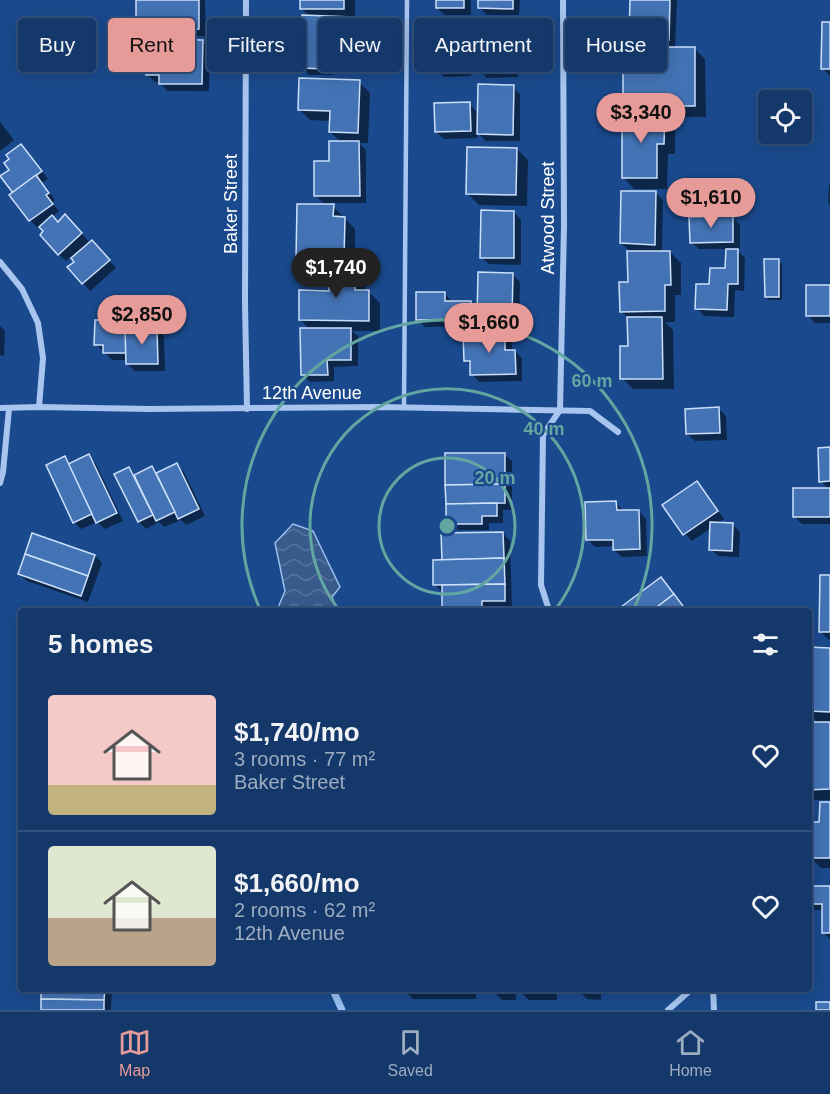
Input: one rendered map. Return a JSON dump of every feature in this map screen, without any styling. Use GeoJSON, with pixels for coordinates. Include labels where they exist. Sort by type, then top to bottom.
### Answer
{"type":"FeatureCollection","features":[{"type":"Feature","properties":{"kind":"street","name":"Baker Street"},"geometry":{"type":"LineString","coordinates":[[246,0],[247,409]]}},
{"type":"Feature","properties":{"kind":"street","name":"Atwood Street"},"geometry":{"type":"LineString","coordinates":[[560,410],[564,226],[563,0]]}},
{"type":"Feature","properties":{"kind":"street"},"geometry":{"type":"LineString","coordinates":[[0,262],[22,289],[38,324],[43,358],[39,407]]}},
{"type":"Feature","properties":{"kind":"street","name":"12th Avenue"},"geometry":{"type":"LineString","coordinates":[[0,408],[404,408],[590,411],[618,432]]}},
{"type":"Feature","properties":{"kind":"street"},"geometry":{"type":"LineString","coordinates":[[0,483],[9,409]]}},
{"type":"Feature","properties":{"kind":"street"},"geometry":{"type":"LineString","coordinates":[[548,608],[541,585],[543,435],[560,410]]}},
{"type":"Feature","properties":{"kind":"street"},"geometry":{"type":"LineString","coordinates":[[668,1010],[690,992]]}},
{"type":"Feature","properties":{"kind":"street"},"geometry":{"type":"LineString","coordinates":[[713,992],[714,1010]]}},
{"type":"Feature","properties":{"kind":"lane"},"geometry":{"type":"LineString","coordinates":[[404,408],[407,0]]}},
{"type":"Feature","properties":{"kind":"water"},"geometry":{"type":"Polygon","coordinates":[[[293,524],[313,531],[340,587],[332,597],[337,608],[278,608],[285,591],[275,543],[293,524]]]}},
{"type":"Feature","properties":{"kind":"building"},"geometry":{"type":"Polygon","coordinates":[[[136,0],[199,0],[199,29],[195,29],[195,18],[136,17],[136,0]]]}},
{"type":"Feature","properties":{"kind":"building"},"geometry":{"type":"Polygon","coordinates":[[[300,0],[344,0],[344,9],[300,9],[300,0]]]}},
{"type":"Feature","properties":{"kind":"building"},"geometry":{"type":"Polygon","coordinates":[[[436,0],[464,0],[464,8],[436,8],[436,0]]]}},
{"type":"Feature","properties":{"kind":"building"},"geometry":{"type":"Polygon","coordinates":[[[478,0],[513,0],[513,9],[478,8],[478,0]]]}},
{"type":"Feature","properties":{"kind":"building"},"geometry":{"type":"Polygon","coordinates":[[[630,0],[670,0],[669,40],[667,40],[667,18],[630,18],[630,0]]]}},
{"type":"Feature","properties":{"kind":"building"},"geometry":{"type":"Polygon","coordinates":[[[302,15],[353,17],[318,18],[318,69],[306,68],[306,18],[302,18],[302,15]]]}},
{"type":"Feature","properties":{"kind":"building"},"geometry":{"type":"Polygon","coordinates":[[[822,22],[830,22],[830,69],[821,69],[822,22]]]}},
{"type":"Feature","properties":{"kind":"building"},"geometry":{"type":"Polygon","coordinates":[[[195,40],[203,40],[202,84],[159,84],[159,75],[146,75],[146,72],[195,72],[195,40]]]}},
{"type":"Feature","properties":{"kind":"building"},"geometry":{"type":"Polygon","coordinates":[[[667,47],[695,47],[695,106],[643,106],[643,97],[623,97],[623,72],[667,72],[667,47]]]}},
{"type":"Feature","properties":{"kind":"building"},"geometry":{"type":"Polygon","coordinates":[[[299,78],[360,80],[358,133],[329,132],[330,111],[298,110],[299,78]]]}},
{"type":"Feature","properties":{"kind":"building"},"geometry":{"type":"Polygon","coordinates":[[[478,84],[514,85],[513,135],[477,134],[478,84]]]}},
{"type":"Feature","properties":{"kind":"building"},"geometry":{"type":"Polygon","coordinates":[[[470,102],[471,131],[435,132],[434,103],[470,102]]]}},
{"type":"Feature","properties":{"kind":"building"},"geometry":{"type":"Polygon","coordinates":[[[622,114],[665,114],[664,144],[657,144],[657,178],[622,178],[622,114]]]}},
{"type":"Feature","properties":{"kind":"building"},"geometry":{"type":"Polygon","coordinates":[[[329,141],[359,141],[360,196],[314,196],[314,161],[329,161],[329,141]]]}},
{"type":"Feature","properties":{"kind":"building"},"geometry":{"type":"Polygon","coordinates":[[[21,144],[42,171],[13,193],[0,176],[9,170],[4,163],[9,159],[6,155],[21,144]]]}},
{"type":"Feature","properties":{"kind":"building"},"geometry":{"type":"Polygon","coordinates":[[[467,147],[517,148],[516,195],[466,194],[467,147]]]}},
{"type":"Feature","properties":{"kind":"building"},"geometry":{"type":"Polygon","coordinates":[[[36,175],[49,193],[46,195],[53,204],[29,221],[9,195],[36,175]]]}},
{"type":"Feature","properties":{"kind":"building"},"geometry":{"type":"Polygon","coordinates":[[[621,191],[656,191],[655,245],[620,243],[621,191]]]}},
{"type":"Feature","properties":{"kind":"building"},"geometry":{"type":"Polygon","coordinates":[[[297,204],[334,204],[333,216],[345,217],[344,260],[296,259],[297,204]]]}},
{"type":"Feature","properties":{"kind":"building"},"geometry":{"type":"Polygon","coordinates":[[[481,210],[514,211],[514,258],[480,258],[481,210]]]}},
{"type":"Feature","properties":{"kind":"building"},"geometry":{"type":"Polygon","coordinates":[[[65,214],[82,233],[58,255],[40,235],[43,231],[39,227],[52,215],[58,222],[65,214]]]}},
{"type":"Feature","properties":{"kind":"building"},"geometry":{"type":"Polygon","coordinates":[[[733,216],[733,242],[690,243],[689,217],[733,216]]]}},
{"type":"Feature","properties":{"kind":"building"},"geometry":{"type":"Polygon","coordinates":[[[92,240],[110,260],[82,284],[67,267],[74,262],[71,258],[92,240]]]}},
{"type":"Feature","properties":{"kind":"building"},"geometry":{"type":"Polygon","coordinates":[[[726,249],[738,249],[738,284],[728,284],[727,310],[695,309],[696,284],[709,284],[710,268],[725,268],[726,249]]]}},
{"type":"Feature","properties":{"kind":"building"},"geometry":{"type":"Polygon","coordinates":[[[627,251],[670,251],[671,285],[665,285],[665,311],[620,312],[619,282],[628,282],[627,251]]]}},
{"type":"Feature","properties":{"kind":"building"},"geometry":{"type":"Polygon","coordinates":[[[764,259],[779,259],[779,297],[765,297],[764,259]]]}},
{"type":"Feature","properties":{"kind":"building"},"geometry":{"type":"Polygon","coordinates":[[[329,266],[355,267],[355,290],[369,290],[369,321],[299,320],[299,290],[329,291],[329,266]]]}},
{"type":"Feature","properties":{"kind":"building"},"geometry":{"type":"Polygon","coordinates":[[[478,272],[513,273],[512,320],[477,319],[478,272]]]}},
{"type":"Feature","properties":{"kind":"building"},"geometry":{"type":"Polygon","coordinates":[[[806,285],[830,285],[830,316],[806,316],[806,285]]]}},
{"type":"Feature","properties":{"kind":"building"},"geometry":{"type":"Polygon","coordinates":[[[416,292],[445,292],[445,301],[471,301],[472,319],[416,320],[416,292]]]}},
{"type":"Feature","properties":{"kind":"building"},"geometry":{"type":"Polygon","coordinates":[[[627,317],[662,317],[663,379],[620,379],[620,346],[628,346],[627,317]]]}},
{"type":"Feature","properties":{"kind":"building"},"geometry":{"type":"Polygon","coordinates":[[[95,320],[126,320],[126,353],[103,353],[103,345],[94,345],[95,320]]]}},
{"type":"Feature","properties":{"kind":"building"},"geometry":{"type":"Polygon","coordinates":[[[125,328],[157,328],[158,364],[126,364],[125,328]]]}},
{"type":"Feature","properties":{"kind":"building"},"geometry":{"type":"Polygon","coordinates":[[[300,328],[351,328],[351,360],[327,360],[328,375],[301,375],[300,328]]]}},
{"type":"Feature","properties":{"kind":"building"},"geometry":{"type":"Polygon","coordinates":[[[505,332],[505,350],[515,350],[516,374],[470,375],[470,361],[464,361],[463,333],[505,332]]]}},
{"type":"Feature","properties":{"kind":"building"},"geometry":{"type":"Polygon","coordinates":[[[719,407],[720,433],[686,434],[685,409],[719,407]]]}},
{"type":"Feature","properties":{"kind":"building"},"geometry":{"type":"Polygon","coordinates":[[[830,447],[830,481],[819,482],[818,448],[830,447]]]}},
{"type":"Feature","properties":{"kind":"building"},"geometry":{"type":"Polygon","coordinates":[[[445,453],[505,453],[505,484],[445,485],[445,453]]]}},
{"type":"Feature","properties":{"kind":"building"},"geometry":{"type":"Polygon","coordinates":[[[89,454],[117,513],[96,523],[68,464],[89,454]]]}},
{"type":"Feature","properties":{"kind":"building"},"geometry":{"type":"Polygon","coordinates":[[[65,456],[92,514],[73,523],[46,465],[65,456]]]}},
{"type":"Feature","properties":{"kind":"building"},"geometry":{"type":"Polygon","coordinates":[[[177,463],[199,509],[178,519],[156,473],[177,463]]]}},
{"type":"Feature","properties":{"kind":"building"},"geometry":{"type":"Polygon","coordinates":[[[152,466],[175,512],[156,521],[134,475],[152,466]]]}},
{"type":"Feature","properties":{"kind":"building"},"geometry":{"type":"Polygon","coordinates":[[[129,467],[153,515],[138,522],[114,474],[129,467]]]}},
{"type":"Feature","properties":{"kind":"building"},"geometry":{"type":"Polygon","coordinates":[[[697,481],[718,511],[683,535],[662,505],[697,481]]]}},
{"type":"Feature","properties":{"kind":"building"},"geometry":{"type":"Polygon","coordinates":[[[505,484],[505,503],[446,504],[445,485],[505,484]]]}},
{"type":"Feature","properties":{"kind":"building"},"geometry":{"type":"Polygon","coordinates":[[[793,488],[830,488],[830,517],[793,517],[793,488]]]}},
{"type":"Feature","properties":{"kind":"building"},"geometry":{"type":"Polygon","coordinates":[[[616,501],[617,510],[639,510],[640,549],[613,550],[613,540],[586,540],[585,502],[616,501]]]}},
{"type":"Feature","properties":{"kind":"building"},"geometry":{"type":"Polygon","coordinates":[[[497,503],[497,516],[482,516],[482,524],[446,524],[446,504],[497,503]]]}},
{"type":"Feature","properties":{"kind":"building"},"geometry":{"type":"Polygon","coordinates":[[[710,522],[733,523],[732,551],[709,550],[710,522]]]}},
{"type":"Feature","properties":{"kind":"building"},"geometry":{"type":"Polygon","coordinates":[[[503,532],[504,558],[442,560],[441,533],[503,532]]]}},
{"type":"Feature","properties":{"kind":"building"},"geometry":{"type":"Polygon","coordinates":[[[32,533],[95,555],[88,576],[25,554],[32,533]]]}},
{"type":"Feature","properties":{"kind":"building"},"geometry":{"type":"Polygon","coordinates":[[[25,554],[88,576],[81,596],[18,574],[25,554]]]}},
{"type":"Feature","properties":{"kind":"building"},"geometry":{"type":"Polygon","coordinates":[[[504,558],[505,584],[433,585],[433,560],[504,558]]]}},
{"type":"Feature","properties":{"kind":"building"},"geometry":{"type":"Polygon","coordinates":[[[820,575],[830,575],[830,632],[819,632],[820,575]]]}},
{"type":"Feature","properties":{"kind":"building"},"geometry":{"type":"Polygon","coordinates":[[[661,577],[674,594],[656,608],[620,608],[661,577]]]}},
{"type":"Feature","properties":{"kind":"building"},"geometry":{"type":"Polygon","coordinates":[[[505,584],[505,601],[482,601],[482,608],[442,608],[442,585],[505,584]]]}},
{"type":"Feature","properties":{"kind":"building"},"geometry":{"type":"Polygon","coordinates":[[[674,594],[684,608],[656,608],[674,594]]]}},
{"type":"Feature","properties":{"kind":"building"},"geometry":{"type":"Polygon","coordinates":[[[812,647],[830,648],[830,712],[812,711],[812,647]]]}},
{"type":"Feature","properties":{"kind":"building"},"geometry":{"type":"Polygon","coordinates":[[[812,722],[830,722],[830,789],[812,790],[812,722]]]}},
{"type":"Feature","properties":{"kind":"building"},"geometry":{"type":"Polygon","coordinates":[[[820,802],[830,802],[830,858],[812,858],[812,822],[819,822],[820,802]]]}},
{"type":"Feature","properties":{"kind":"building"},"geometry":{"type":"Polygon","coordinates":[[[812,886],[830,886],[830,933],[822,933],[822,904],[812,904],[812,886]]]}},
{"type":"Feature","properties":{"kind":"building"},"geometry":{"type":"Polygon","coordinates":[[[41,992],[105,992],[104,1000],[41,999],[41,992]]]}},
{"type":"Feature","properties":{"kind":"building"},"geometry":{"type":"Polygon","coordinates":[[[404,992],[434,992],[434,993],[404,992]]]}},
{"type":"Feature","properties":{"kind":"building"},"geometry":{"type":"Polygon","coordinates":[[[434,992],[458,992],[458,993],[434,992]]]}},
{"type":"Feature","properties":{"kind":"building"},"geometry":{"type":"Polygon","coordinates":[[[41,999],[104,1000],[104,1010],[41,1010],[41,999]]]}},
{"type":"Feature","properties":{"kind":"building"},"geometry":{"type":"Polygon","coordinates":[[[816,1002],[830,1002],[830,1010],[816,1010],[816,1002]]]}},
{"type":"Feature","properties":{"kind":"waterway"},"geometry":{"type":"LineString","coordinates":[[334,992],[342,1010]]}}]}
